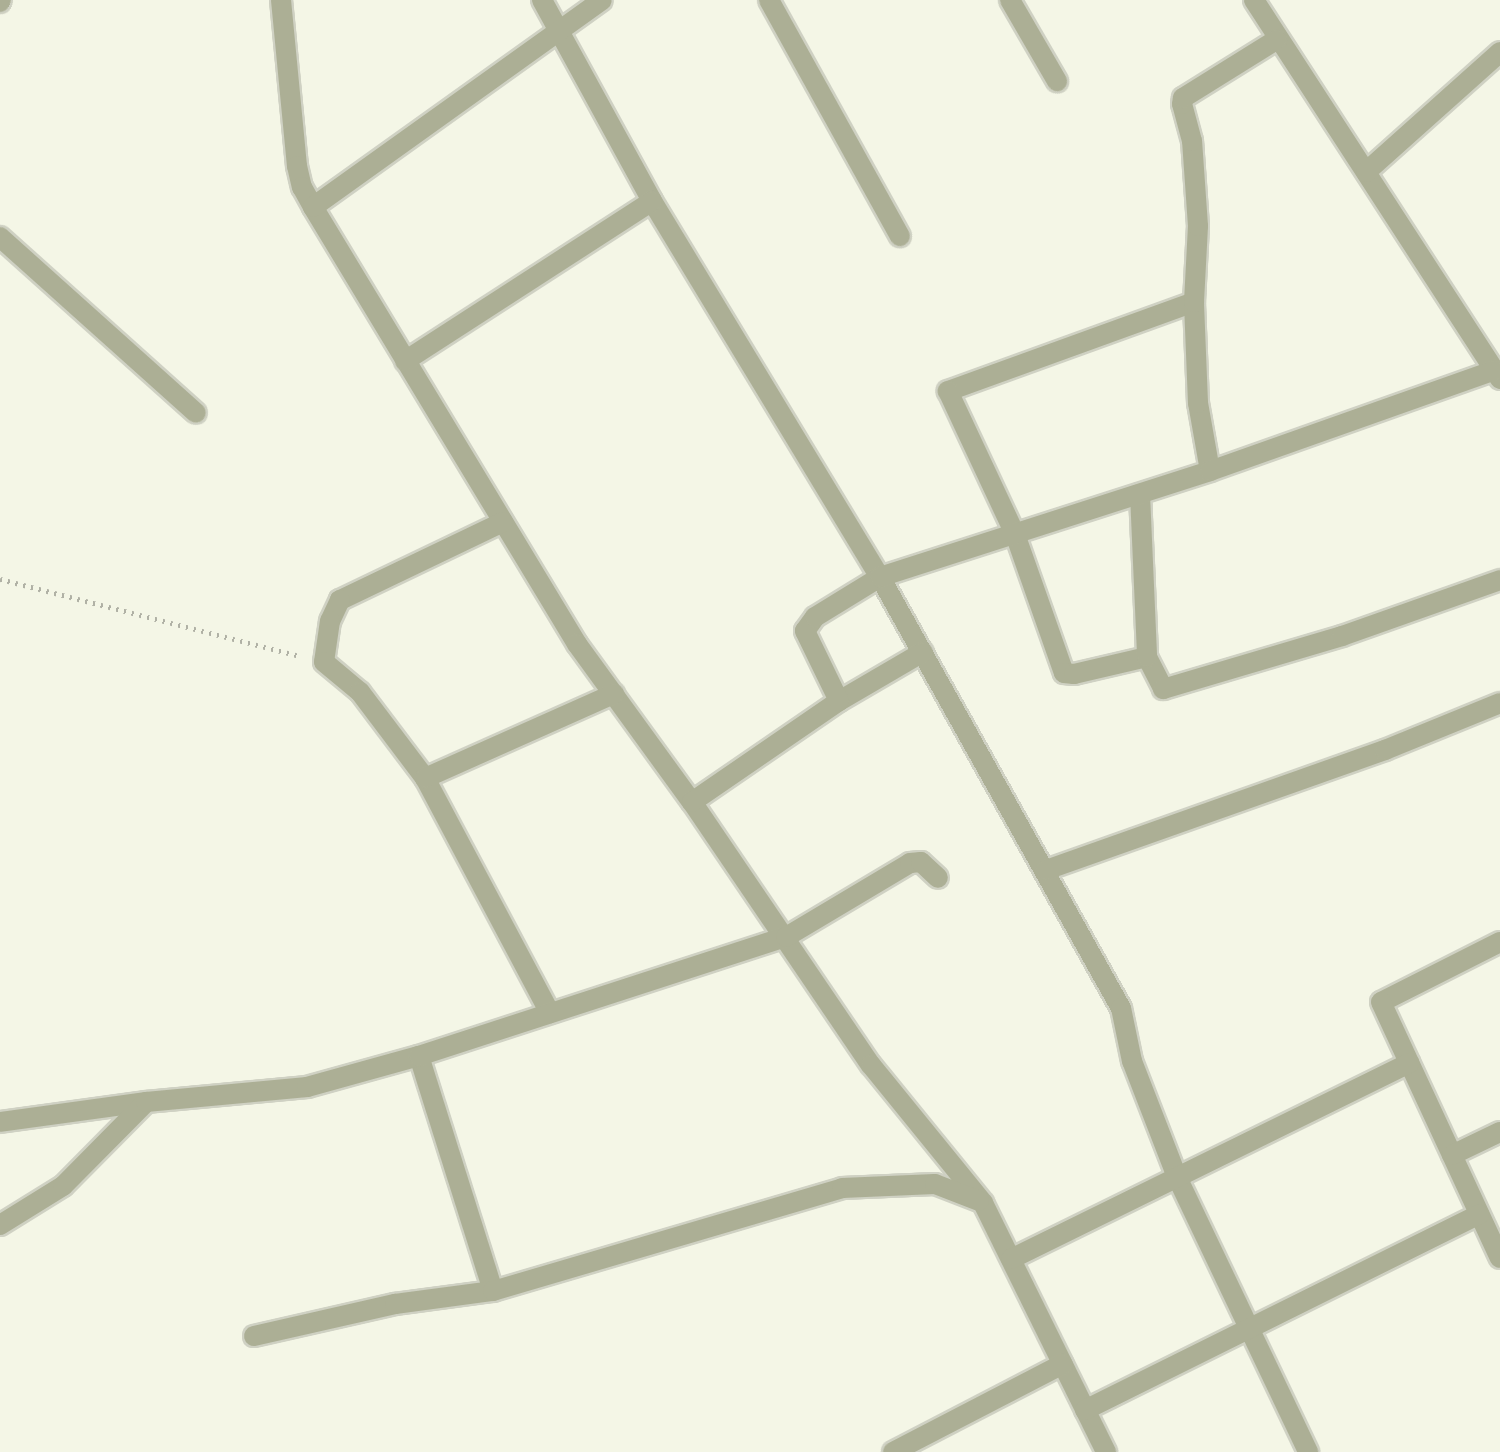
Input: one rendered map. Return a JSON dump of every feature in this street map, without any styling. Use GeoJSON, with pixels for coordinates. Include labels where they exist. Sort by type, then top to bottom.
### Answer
{"type":"FeatureCollection","features":[{"type":"Feature","properties":{"kind":"street"},"geometry":{"type":"LineString","coordinates":[[281,0],[299,176],[313,207],[577,644],[692,802],[871,1065],[983,1203],[1106,1452]]}},
{"type":"Feature","properties":{"kind":"street"},"geometry":{"type":"LineString","coordinates":[[542,0],[652,201],[880,577],[1121,1008],[1132,1061],[1177,1177],[1308,1452]]}},
{"type":"Feature","properties":{"kind":"street"},"geometry":{"type":"LineString","coordinates":[[313,207],[602,0]]}},
{"type":"Feature","properties":{"kind":"street"},"geometry":{"type":"LineString","coordinates":[[769,0],[900,236]]}},
{"type":"Feature","properties":{"kind":"street"},"geometry":{"type":"LineString","coordinates":[[1010,0],[1057,81]]}},
{"type":"Feature","properties":{"kind":"street"},"geometry":{"type":"LineString","coordinates":[[839,701],[805,631],[815,617],[880,577],[1498,374],[1276,40],[1254,0]]}},
{"type":"Feature","properties":{"kind":"street"},"geometry":{"type":"LineString","coordinates":[[1210,471],[1198,403],[1194,302],[1198,226],[1192,141],[1184,115],[1183,98],[1276,40]]}},
{"type":"Feature","properties":{"kind":"street"},"geometry":{"type":"LineString","coordinates":[[1366,172],[1500,52]]}},
{"type":"Feature","properties":{"kind":"street"},"geometry":{"type":"LineString","coordinates":[[405,361],[652,201]]}},
{"type":"Feature","properties":{"kind":"street"},"geometry":{"type":"LineString","coordinates":[[0,237],[196,413]]}},
{"type":"Feature","properties":{"kind":"street"},"geometry":{"type":"LineString","coordinates":[[1147,657],[1074,674],[1064,673],[1015,534],[948,391],[1194,302]]}},
{"type":"Feature","properties":{"kind":"street"},"geometry":{"type":"LineString","coordinates":[[1140,494],[1147,657],[1163,689],[1342,636],[1500,580]]}},
{"type":"Feature","properties":{"kind":"street"},"geometry":{"type":"LineString","coordinates":[[503,522],[340,600],[330,621],[324,662],[360,692],[425,778],[550,1013]]}},
{"type":"Feature","properties":{"kind":"street"},"geometry":{"type":"LineString","coordinates":[[692,802],[839,701],[923,652]]}},
{"type":"Feature","properties":{"kind":"street"},"geometry":{"type":"LineString","coordinates":[[425,778],[614,694]]}},
{"type":"Feature","properties":{"kind":"street"},"geometry":{"type":"LineString","coordinates":[[1046,870],[1385,750],[1500,703]]}},
{"type":"Feature","properties":{"kind":"street"},"geometry":{"type":"LineString","coordinates":[[0,1122],[146,1102],[307,1087],[419,1056],[786,937],[910,863],[921,862],[938,878]]}},
{"type":"Feature","properties":{"kind":"street"},"geometry":{"type":"LineString","coordinates":[[1500,942],[1381,1002],[1500,1258]]}},
{"type":"Feature","properties":{"kind":"street"},"geometry":{"type":"LineString","coordinates":[[419,1056],[493,1291]]}},
{"type":"Feature","properties":{"kind":"street"},"geometry":{"type":"LineString","coordinates":[[1011,1259],[1409,1063]]}},
{"type":"Feature","properties":{"kind":"street"},"geometry":{"type":"LineString","coordinates":[[0,1225],[63,1186],[146,1102]]}},
{"type":"Feature","properties":{"kind":"street"},"geometry":{"type":"LineString","coordinates":[[1452,1155],[1500,1132]]}},
{"type":"Feature","properties":{"kind":"street"},"geometry":{"type":"LineString","coordinates":[[254,1336],[395,1304],[493,1291],[842,1188],[935,1184],[983,1203]]}},
{"type":"Feature","properties":{"kind":"street"},"geometry":{"type":"LineString","coordinates":[[1085,1410],[1479,1214]]}},
{"type":"Feature","properties":{"kind":"street"},"geometry":{"type":"LineString","coordinates":[[893,1452],[1063,1364]]}},
{"type":"Feature","properties":{"kind":"path"},"geometry":{"type":"LineString","coordinates":[[0,579],[324,662]]}}]}
